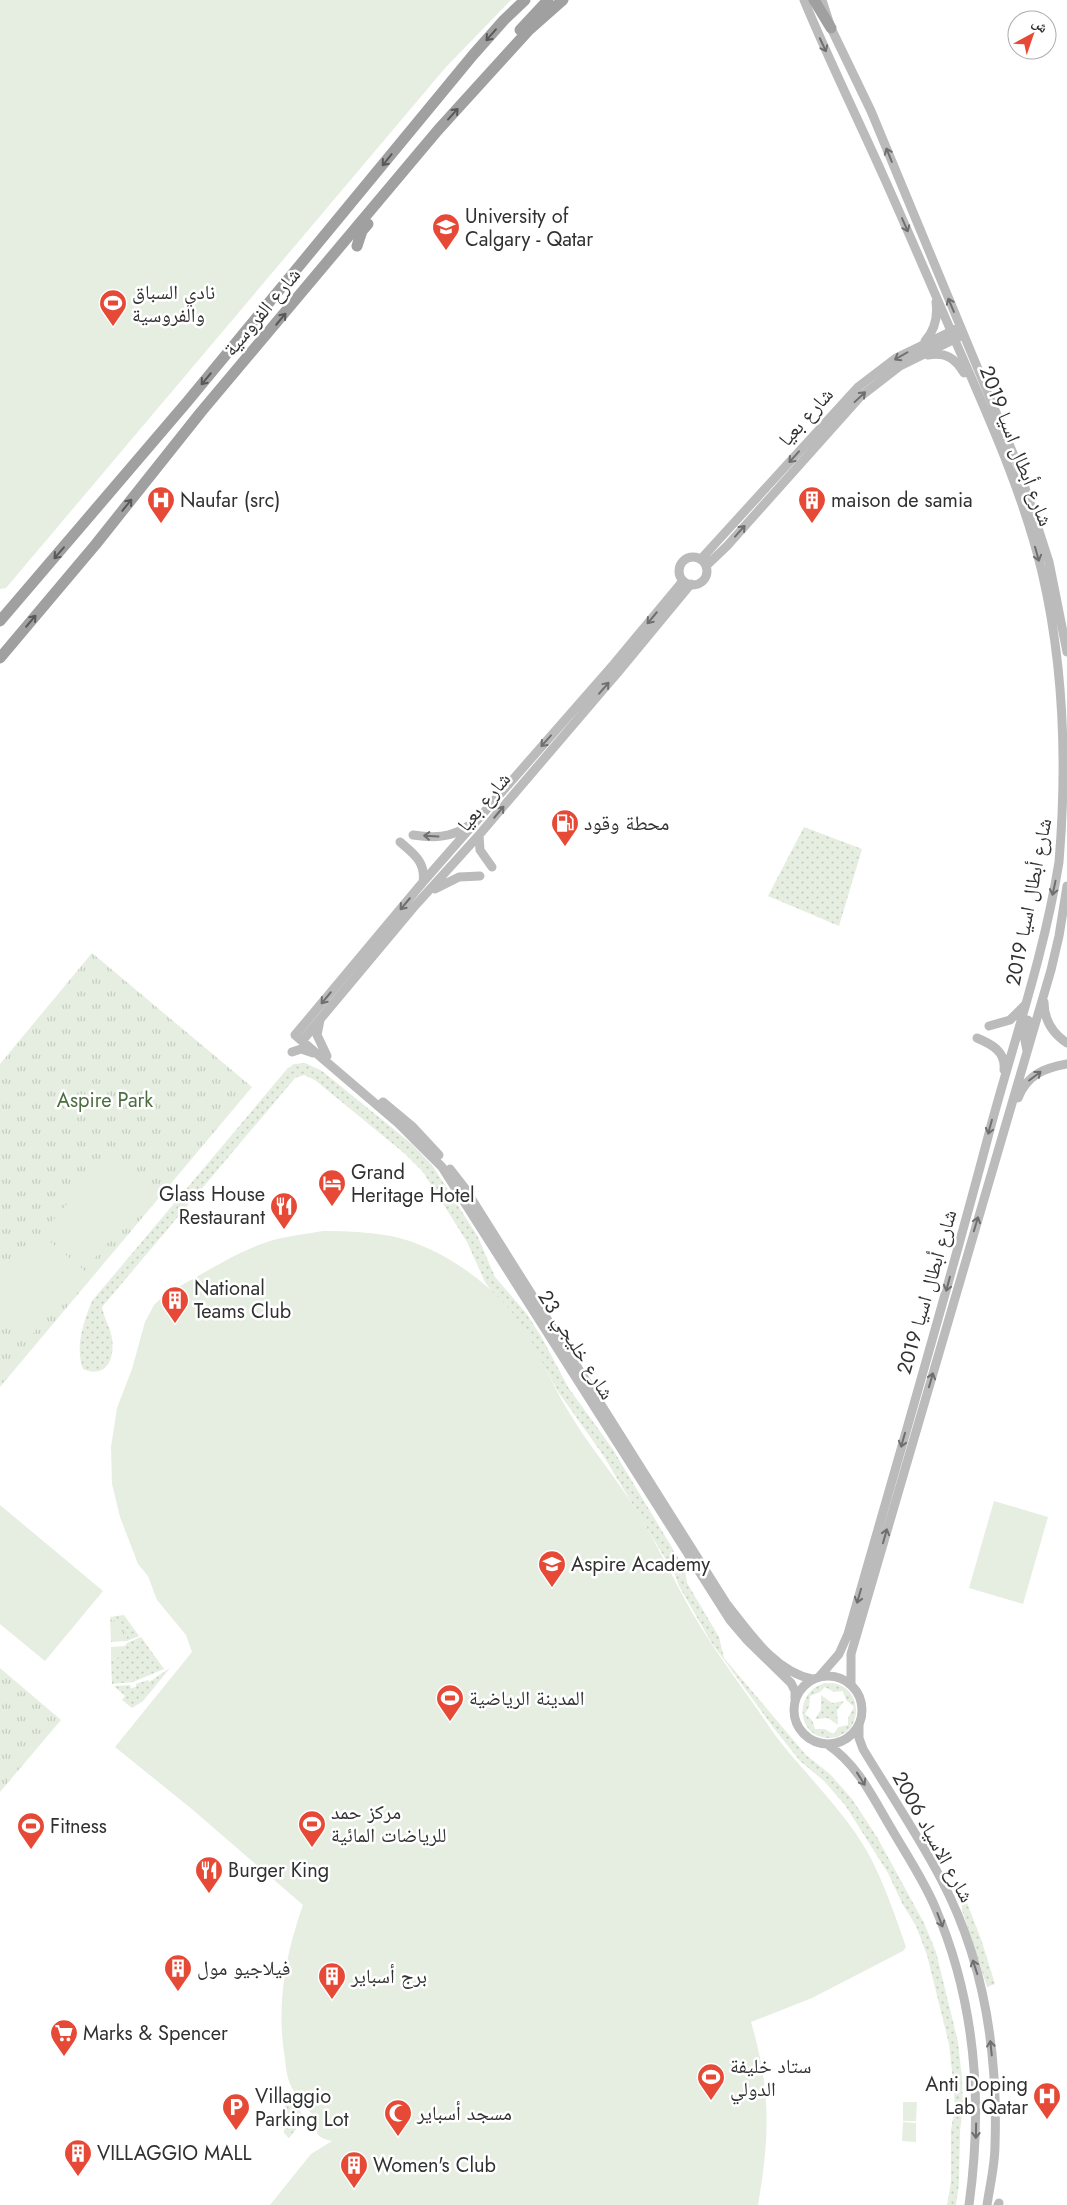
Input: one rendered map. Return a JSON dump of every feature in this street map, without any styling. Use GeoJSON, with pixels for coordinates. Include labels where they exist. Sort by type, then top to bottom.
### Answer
{"type":"FeatureCollection","features":[{"type":"Feature","properties":{"kind":"highway","name":"شارع الفروسية"},"geometry":{"type":"LineString","coordinates":[[0,621],[187,402],[473,55],[504,20],[525,0]]}},
{"type":"Feature","properties":{"kind":"highway"},"geometry":{"type":"LineString","coordinates":[[496,66],[511,40],[548,0]]}},
{"type":"Feature","properties":{"kind":"highway","name":"شارع الفروسية"},"geometry":{"type":"LineString","coordinates":[[0,658],[96,544],[201,412],[438,130],[540,20],[563,0]]}},
{"type":"Feature","properties":{"kind":"highway"},"geometry":{"type":"LineString","coordinates":[[814,0],[831,28]]}},
{"type":"Feature","properties":{"kind":"highway"},"geometry":{"type":"LineString","coordinates":[[358,246],[362,231],[418,163],[438,130]]}},
{"type":"Feature","properties":{"kind":"highway"},"geometry":{"type":"LineString","coordinates":[[0,631],[29,588]]}},
{"type":"Feature","properties":{"kind":"main road","name":"شارع أبطال اسيا 2019"},"geometry":{"type":"LineString","coordinates":[[804,0],[934,292],[957,333],[1013,453],[1035,515],[1058,599],[1067,652]]}},
{"type":"Feature","properties":{"kind":"main road","name":"شارع أبطال اسيا 2019"},"geometry":{"type":"LineString","coordinates":[[816,1678],[840,1654],[848,1634],[941,1310],[1003,1080],[1027,1003],[1059,864],[1065,815],[1065,737],[1062,681],[1057,643],[1041,569],[1029,525],[999,442],[870,111],[831,28],[822,0]]}},
{"type":"Feature","properties":{"kind":"main road"},"geometry":{"type":"LineString","coordinates":[[923,344],[932,334],[935,324],[937,304],[934,292]]}},
{"type":"Feature","properties":{"kind":"main road","name":"شارع بعيا"},"geometry":{"type":"LineString","coordinates":[[704,563],[858,387],[885,365],[923,344],[957,333]]}},
{"type":"Feature","properties":{"kind":"main road","name":"شارع بعيا"},"geometry":{"type":"LineString","coordinates":[[704,563],[727,546],[860,397],[917,356],[957,333]]}},
{"type":"Feature","properties":{"kind":"main road"},"geometry":{"type":"LineString","coordinates":[[917,356],[940,353],[950,357],[959,364],[990,430],[999,442]]}},
{"type":"Feature","properties":{"kind":"main road"},"geometry":{"type":"LineString","coordinates":[[691,557],[704,563],[705,578],[699,584],[687,582],[679,573],[683,561],[691,557]]}},
{"type":"Feature","properties":{"kind":"main road","name":"شارع بعيا"},"geometry":{"type":"LineString","coordinates":[[300,1035],[423,882],[687,582]]}},
{"type":"Feature","properties":{"kind":"main road","name":"شارع بعيا"},"geometry":{"type":"LineString","coordinates":[[300,1035],[321,1017],[479,835],[687,582]]}},
{"type":"Feature","properties":{"kind":"main road"},"geometry":{"type":"LineString","coordinates":[[413,835],[445,836],[459,832],[478,818]]}},
{"type":"Feature","properties":{"kind":"main road"},"geometry":{"type":"LineString","coordinates":[[479,835],[480,850],[492,867]]}},
{"type":"Feature","properties":{"kind":"main road"},"geometry":{"type":"LineString","coordinates":[[400,842],[420,860],[424,871],[423,882]]}},
{"type":"Feature","properties":{"kind":"main road"},"geometry":{"type":"LineString","coordinates":[[423,898],[440,885],[467,876],[480,876]]}},
{"type":"Feature","properties":{"kind":"main road","name":"شارع أبطال اسيا 2019"},"geometry":{"type":"LineString","coordinates":[[851,1684],[851,1654],[863,1609],[1044,994],[1059,936],[1067,886]]}},
{"type":"Feature","properties":{"kind":"main road"},"geometry":{"type":"LineString","coordinates":[[1027,1051],[1024,1035],[1040,975],[1041,946]]}},
{"type":"Feature","properties":{"kind":"main road"},"geometry":{"type":"LineString","coordinates":[[1044,994],[1044,1012],[1047,1022],[1059,1038],[1067,1043]]}},
{"type":"Feature","properties":{"kind":"main road"},"geometry":{"type":"LineString","coordinates":[[989,1026],[1010,1020],[1027,1003]]}},
{"type":"Feature","properties":{"kind":"main road"},"geometry":{"type":"LineString","coordinates":[[321,1017],[317,1035],[324,1057]]}},
{"type":"Feature","properties":{"kind":"main road"},"geometry":{"type":"LineString","coordinates":[[1009,1111],[1008,1103],[1023,1050],[1018,1033]]}},
{"type":"Feature","properties":{"kind":"main road","name":"شارع خليجي 23"},"geometry":{"type":"LineString","coordinates":[[300,1035],[378,1101],[448,1175],[701,1570],[730,1620],[747,1640],[791,1683],[795,1699]]}},
{"type":"Feature","properties":{"kind":"main road"},"geometry":{"type":"LineString","coordinates":[[977,1038],[990,1044],[1001,1054],[1005,1065],[1003,1080]]}},
{"type":"Feature","properties":{"kind":"main road"},"geometry":{"type":"LineString","coordinates":[[292,1052],[301,1049],[324,1057]]}},
{"type":"Feature","properties":{"kind":"main road"},"geometry":{"type":"LineString","coordinates":[[1003,1132],[1026,1082],[1045,1068],[1067,1064]]}},
{"type":"Feature","properties":{"kind":"main road","name":"شارع خليجي 23"},"geometry":{"type":"LineString","coordinates":[[701,1570],[766,1650],[789,1671],[816,1678]]}},
{"type":"Feature","properties":{"kind":"main road"},"geometry":{"type":"LineString","coordinates":[[836,1676],[851,1684],[858,1692],[862,1702],[862,1713],[859,1725],[846,1739],[827,1744],[814,1741],[801,1732],[794,1717],[795,1699],[802,1687],[816,1678],[836,1676]]}},
{"type":"Feature","properties":{"kind":"main road","name":"شارع الاسياد 2006"},"geometry":{"type":"LineString","coordinates":[[859,1725],[859,1738],[863,1749],[942,1880],[977,1972],[986,2010],[994,2082],[995,2146],[986,2205]]}},
{"type":"Feature","properties":{"kind":"main road","name":"شارع الاسياد 2006"},"geometry":{"type":"LineString","coordinates":[[827,1744],[852,1764],[919,1874],[942,1923],[960,1977],[971,2031],[976,2096],[976,2144],[969,2205]]}},
{"type":"Feature","properties":{"kind":"green space","name":"نادي السباق والفروسية"},"geometry":{"type":"Polygon","coordinates":[[[0,0],[511,0],[446,67],[6,588],[0,589],[0,0]]]}},
{"type":"Feature","properties":{"kind":"green space"},"geometry":{"type":"Polygon","coordinates":[[[804,827],[862,849],[839,926],[768,896],[804,827]]]}},
{"type":"Feature","properties":{"kind":"green space","name":"Aspire Park"},"geometry":{"type":"Polygon","coordinates":[[[92,953],[252,1087],[0,1387],[0,1064],[92,953]]]}},
{"type":"Feature","properties":{"kind":"green space"},"geometry":{"type":"Polygon","coordinates":[[[305,1063],[322,1071],[412,1144],[432,1165],[478,1237],[495,1277],[526,1313],[541,1336],[568,1387],[612,1448],[685,1569],[687,1583],[719,1637],[724,1658],[806,1755],[830,1774],[852,1799],[877,1837],[924,1923],[936,1952],[958,2042],[963,2107],[956,2205],[947,2205],[951,2182],[951,2130],[955,2107],[949,2044],[927,1955],[916,1926],[902,1903],[888,1873],[845,1805],[824,1781],[800,1761],[711,1642],[679,1586],[675,1575],[603,1455],[485,1282],[467,1242],[423,1172],[404,1153],[315,1080],[304,1075],[295,1078],[102,1307],[112,1338],[112,1353],[108,1365],[104,1369],[91,1371],[83,1369],[80,1352],[81,1335],[92,1301],[287,1069],[294,1064],[305,1063]]]}},
{"type":"Feature","properties":{"kind":"green space"},"geometry":{"type":"Polygon","coordinates":[[[106,1158],[149,1194],[93,1260],[50,1224],[106,1158]]]}},
{"type":"Feature","properties":{"kind":"green space","name":"المدينة الرياضية"},"geometry":{"type":"Polygon","coordinates":[[[323,1231],[391,1236],[423,1246],[468,1271],[506,1305],[532,1342],[559,1396],[575,1422],[638,1513],[709,1640],[778,1739],[848,1823],[868,1853],[879,1876],[906,1947],[903,1951],[812,1998],[751,2022],[762,2069],[766,2113],[765,2156],[758,2205],[270,2205],[311,2154],[332,2141],[318,2135],[311,2113],[291,2086],[282,2040],[281,2020],[284,1981],[291,1943],[303,1905],[193,1810],[115,1747],[192,1652],[186,1635],[157,1600],[148,1576],[138,1564],[120,1517],[112,1484],[111,1447],[117,1408],[132,1369],[145,1322],[154,1305],[167,1293],[244,1251],[276,1239],[323,1231]]]}},
{"type":"Feature","properties":{"kind":"green space"},"geometry":{"type":"Polygon","coordinates":[[[41,1234],[86,1272],[30,1337],[0,1311],[0,1282],[41,1234]]]}},
{"type":"Feature","properties":{"kind":"green space"},"geometry":{"type":"Polygon","coordinates":[[[994,1501],[1048,1517],[1023,1604],[969,1588],[994,1501]]]}},
{"type":"Feature","properties":{"kind":"green space"},"geometry":{"type":"Polygon","coordinates":[[[0,1505],[103,1591],[45,1661],[0,1624],[0,1505]]]}},
{"type":"Feature","properties":{"kind":"green space"},"geometry":{"type":"Polygon","coordinates":[[[124,1615],[139,1636],[127,1641],[121,1628],[110,1618],[124,1615]]]}},
{"type":"Feature","properties":{"kind":"green space"},"geometry":{"type":"Polygon","coordinates":[[[110,1619],[123,1627],[127,1641],[111,1642],[110,1619]]]}},
{"type":"Feature","properties":{"kind":"green space"},"geometry":{"type":"Polygon","coordinates":[[[141,1637],[164,1669],[133,1682],[112,1684],[111,1661],[118,1657],[127,1643],[141,1637]]]}},
{"type":"Feature","properties":{"kind":"green space"},"geometry":{"type":"Polygon","coordinates":[[[126,1646],[118,1657],[111,1661],[111,1647],[126,1646]]]}},
{"type":"Feature","properties":{"kind":"green space"},"geometry":{"type":"Polygon","coordinates":[[[0,1668],[61,1720],[0,1792],[0,1668]]]}},
{"type":"Feature","properties":{"kind":"green space"},"geometry":{"type":"Polygon","coordinates":[[[170,1668],[143,1701],[132,1708],[122,1700],[125,1696],[114,1686],[130,1685],[131,1688],[136,1687],[136,1684],[148,1680],[149,1682],[170,1668]]]}},
{"type":"Feature","properties":{"kind":"green space"},"geometry":{"type":"Polygon","coordinates":[[[825,1683],[838,1684],[848,1690],[854,1699],[855,1719],[850,1728],[842,1735],[830,1738],[819,1736],[811,1731],[805,1723],[803,1705],[807,1696],[814,1688],[825,1683]],[[825,1687],[820,1692],[810,1696],[809,1707],[805,1714],[812,1720],[815,1729],[825,1729],[833,1734],[839,1727],[848,1725],[848,1718],[854,1707],[846,1700],[843,1691],[834,1692],[825,1687]]]}},
{"type":"Feature","properties":{"kind":"green space"},"geometry":{"type":"Polygon","coordinates":[[[821,1695],[832,1703],[844,1701],[837,1710],[838,1725],[828,1718],[815,1719],[821,1710],[821,1695]]]}},
{"type":"Feature","properties":{"kind":"green space"},"geometry":{"type":"Polygon","coordinates":[[[961,1887],[982,1942],[995,1984],[987,1987],[962,1910],[961,1887]]]}},
{"type":"Feature","properties":{"kind":"green space"},"geometry":{"type":"Polygon","coordinates":[[[285,2095],[300,2110],[303,2120],[289,2138],[284,2133],[285,2095]]]}},
{"type":"Feature","properties":{"kind":"green space"},"geometry":{"type":"Polygon","coordinates":[[[903,2102],[917,2102],[916,2121],[903,2121],[903,2102]]]}},
{"type":"Feature","properties":{"kind":"green space"},"geometry":{"type":"Polygon","coordinates":[[[903,2122],[916,2123],[916,2142],[902,2141],[903,2122]]]}},
{"type":"Feature","properties":{"kind":"place","name":"University of Calgary - Qatar"},"geometry":{"type":"Point","coordinates":[446,251]}},
{"type":"Feature","properties":{"kind":"place","name":"نادي السباق والفروسية"},"geometry":{"type":"Point","coordinates":[113,327]}},
{"type":"Feature","properties":{"kind":"place","name":"Naufar (src)"},"geometry":{"type":"Point","coordinates":[161,524]}},
{"type":"Feature","properties":{"kind":"place","name":"maison de samia"},"geometry":{"type":"Point","coordinates":[812,524]}},
{"type":"Feature","properties":{"kind":"place","name":"محطة وقود"},"geometry":{"type":"Point","coordinates":[565,847]}},
{"type":"Feature","properties":{"kind":"place","name":"Grand Heritage Hotel"},"geometry":{"type":"Point","coordinates":[332,1207]}},
{"type":"Feature","properties":{"kind":"place","name":"Glass House Restaurant"},"geometry":{"type":"Point","coordinates":[284,1230]}},
{"type":"Feature","properties":{"kind":"place","name":"National Teams Club"},"geometry":{"type":"Point","coordinates":[175,1324]}},
{"type":"Feature","properties":{"kind":"place","name":"Aspire Academy"},"geometry":{"type":"Point","coordinates":[552,1588]}},
{"type":"Feature","properties":{"kind":"place","name":"المدينة الرياضية"},"geometry":{"type":"Point","coordinates":[450,1722]}},
{"type":"Feature","properties":{"kind":"place","name":"مركز حمد للرياضات المائية"},"geometry":{"type":"Point","coordinates":[312,1848]}},
{"type":"Feature","properties":{"kind":"place","name":"Fitness"},"geometry":{"type":"Point","coordinates":[31,1850]}},
{"type":"Feature","properties":{"kind":"place","name":"Burger King"},"geometry":{"type":"Point","coordinates":[209,1894]}},
{"type":"Feature","properties":{"kind":"place","name":"فيلاجيو مول"},"geometry":{"type":"Point","coordinates":[178,1992]}},
{"type":"Feature","properties":{"kind":"place","name":"برج أسباير"},"geometry":{"type":"Point","coordinates":[332,2000]}},
{"type":"Feature","properties":{"kind":"place","name":"Marks & Spencer"},"geometry":{"type":"Point","coordinates":[64,2057]}},
{"type":"Feature","properties":{"kind":"place","name":"ستاد خليفة الدولي"},"geometry":{"type":"Point","coordinates":[711,2101]}},
{"type":"Feature","properties":{"kind":"place","name":"Anti Doping Lab Qatar"},"geometry":{"type":"Point","coordinates":[1047,2120]}},
{"type":"Feature","properties":{"kind":"place","name":"Villaggio Parking Lot"},"geometry":{"type":"Point","coordinates":[236,2131]}},
{"type":"Feature","properties":{"kind":"place","name":"مسجد أسباير"},"geometry":{"type":"Point","coordinates":[398,2137]}},
{"type":"Feature","properties":{"kind":"place","name":"VILLAGGIO MALL"},"geometry":{"type":"Point","coordinates":[78,2177]}},
{"type":"Feature","properties":{"kind":"place","name":"Women's Club"},"geometry":{"type":"Point","coordinates":[354,2189]}}]}
